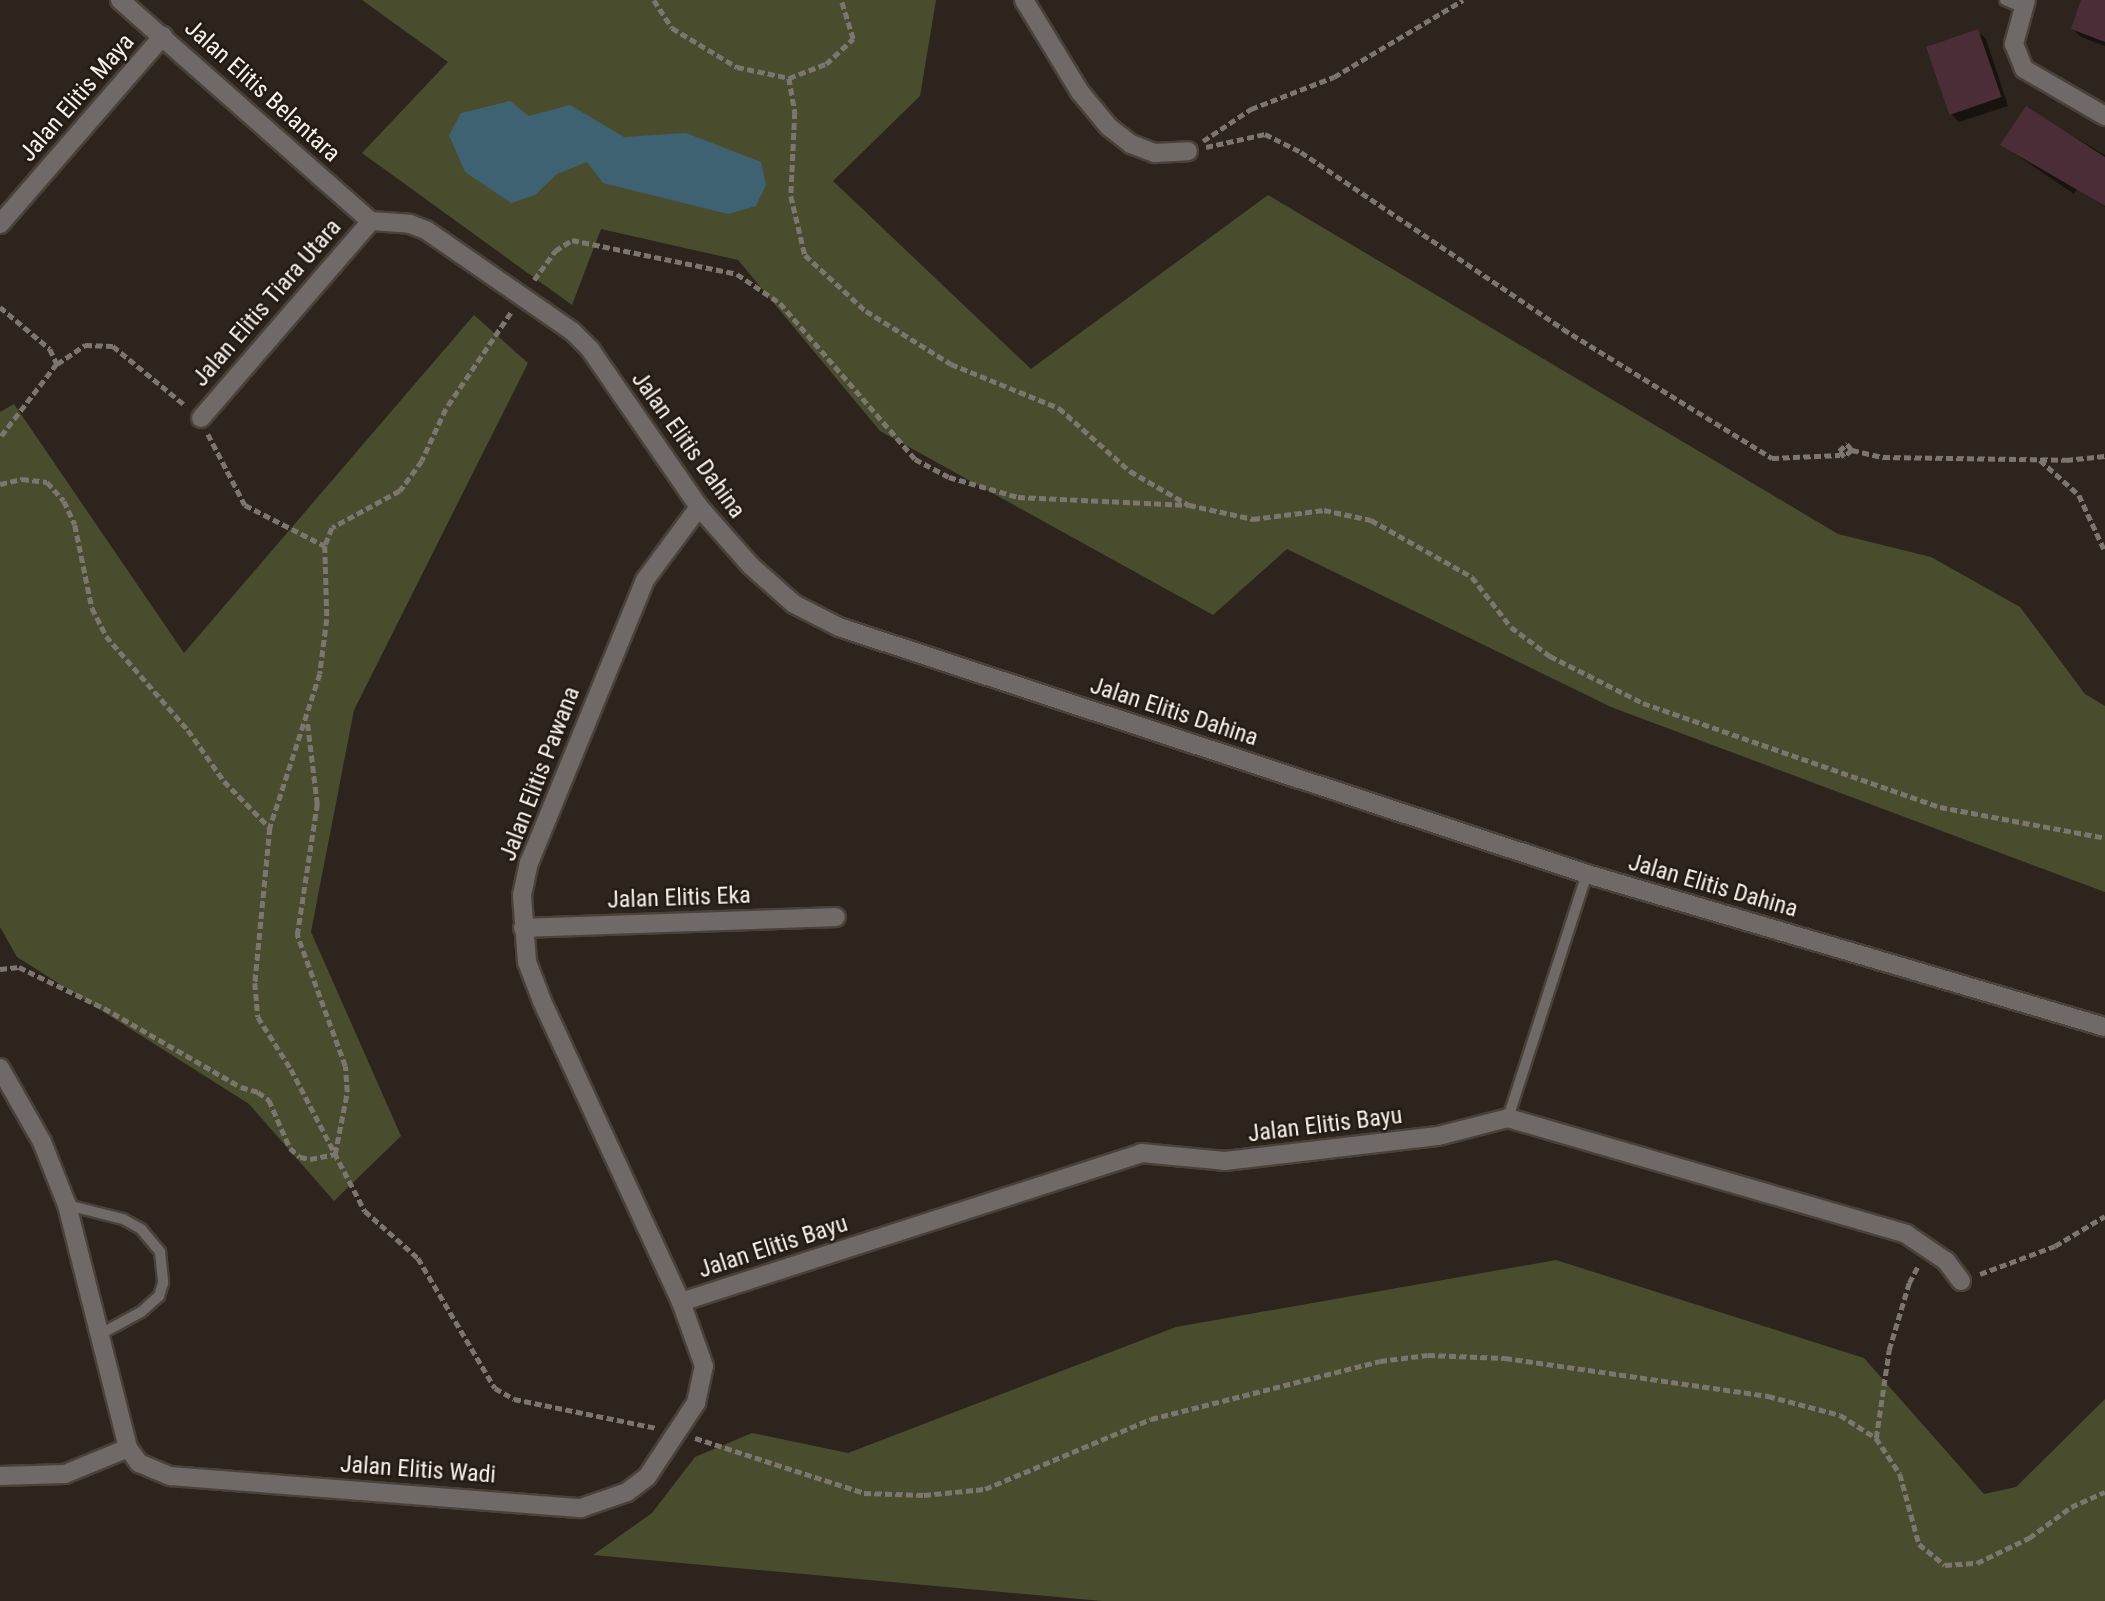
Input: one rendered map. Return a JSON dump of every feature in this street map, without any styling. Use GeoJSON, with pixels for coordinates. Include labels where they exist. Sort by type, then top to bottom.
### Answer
{"type":"FeatureCollection","features":[{"type":"Feature","properties":{"kind":"street","name":"Jalan Elitis Belantara"},"geometry":{"type":"LineString","coordinates":[[120,0],[371,221]]}},
{"type":"Feature","properties":{"kind":"street"},"geometry":{"type":"LineString","coordinates":[[1024,0],[1080,92],[1109,127],[1130,144],[1155,153],[1188,152]]}},
{"type":"Feature","properties":{"kind":"street"},"geometry":{"type":"LineString","coordinates":[[2025,4],[2014,44],[2024,69],[2105,117]]}},
{"type":"Feature","properties":{"kind":"street","name":"Jalan Elitis Maya"},"geometry":{"type":"LineString","coordinates":[[0,223],[163,36]]}},
{"type":"Feature","properties":{"kind":"street","name":"Jalan Elitis Dahina"},"geometry":{"type":"LineString","coordinates":[[371,221],[410,224],[426,230],[523,295],[590,349],[699,508],[751,566],[785,596],[838,627],[1587,874],[2105,1027]]}},
{"type":"Feature","properties":{"kind":"street","name":"Jalan Elitis Tiara Utara"},"geometry":{"type":"LineString","coordinates":[[201,418],[371,221]]}},
{"type":"Feature","properties":{"kind":"street","name":"Jalan Elitis Pawana"},"geometry":{"type":"LineString","coordinates":[[681,1302],[542,1001],[527,962],[522,895],[529,863],[645,580],[699,508]]}},
{"type":"Feature","properties":{"kind":"street","name":"Jalan Elitis Eka"},"geometry":{"type":"LineString","coordinates":[[523,928],[836,917]]}},
{"type":"Feature","properties":{"kind":"street"},"geometry":{"type":"LineString","coordinates":[[0,1068],[42,1142],[67,1205],[97,1336],[128,1448],[65,1474],[0,1476]]}},
{"type":"Feature","properties":{"kind":"street"},"geometry":{"type":"LineString","coordinates":[[1508,1118],[1906,1234],[1929,1247],[1961,1281]]}},
{"type":"Feature","properties":{"kind":"street","name":"Jalan Elitis Bayu"},"geometry":{"type":"LineString","coordinates":[[681,1302],[1141,1153],[1225,1161],[1438,1136],[1508,1118]]}},
{"type":"Feature","properties":{"kind":"street","name":"Jalan Elitis Wadi"},"geometry":{"type":"LineString","coordinates":[[128,1448],[139,1463],[170,1476],[581,1508],[626,1492],[647,1477],[696,1403],[704,1366],[681,1302]]}},
{"type":"Feature","properties":{"kind":"lane"},"geometry":{"type":"LineString","coordinates":[[2005,0],[2025,4]]}},
{"type":"Feature","properties":{"kind":"lane"},"geometry":{"type":"LineString","coordinates":[[1508,1118],[1587,874]]}},
{"type":"Feature","properties":{"kind":"lane"},"geometry":{"type":"LineString","coordinates":[[67,1205],[124,1219],[141,1229],[160,1252],[163,1283],[159,1296],[141,1312],[97,1336]]}},
{"type":"Feature","properties":{"kind":"path"},"geometry":{"type":"LineString","coordinates":[[654,0],[671,28],[737,67],[789,78],[826,64],[853,39],[841,0]]}},
{"type":"Feature","properties":{"kind":"path"},"geometry":{"type":"LineString","coordinates":[[1188,152],[1251,108],[1334,76],[1462,0]]}},
{"type":"Feature","properties":{"kind":"path"},"geometry":{"type":"LineString","coordinates":[[789,78],[795,112],[791,197],[805,255],[866,311],[951,364],[1059,408],[1130,471],[1189,505]]}},
{"type":"Feature","properties":{"kind":"path"},"geometry":{"type":"LineString","coordinates":[[1188,152],[1265,134],[1301,152],[1563,329],[1772,458],[1840,455],[1848,457],[1853,450]]}},
{"type":"Feature","properties":{"kind":"path"},"geometry":{"type":"LineString","coordinates":[[2105,838],[1940,807],[1643,703],[1550,656],[1511,627],[1472,577],[1371,520],[1324,510],[1253,519],[1189,505],[1018,497],[949,477],[926,465],[883,427],[780,303],[737,274],[572,240],[555,251],[523,295],[446,409],[422,461],[400,491],[332,528],[325,546],[327,620],[320,674],[270,828],[255,983],[258,1017],[291,1069],[365,1211],[418,1258],[495,1388],[514,1399],[678,1432],[864,1493],[924,1495],[985,1489],[1152,1419],[1380,1361],[1428,1355],[1505,1358],[1768,1396],[1840,1415],[1876,1438],[1900,1474],[1919,1544],[1945,1565],[1977,1563],[2029,1538],[2071,1507],[2105,1492]]}},
{"type":"Feature","properties":{"kind":"path"},"geometry":{"type":"LineString","coordinates":[[0,307],[50,349],[57,364]]}},
{"type":"Feature","properties":{"kind":"path"},"geometry":{"type":"LineString","coordinates":[[0,438],[57,364],[85,345],[113,346],[201,418],[245,505],[325,546]]}},
{"type":"Feature","properties":{"kind":"path"},"geometry":{"type":"LineString","coordinates":[[1840,455],[1843,444],[1853,450],[1883,457],[2040,460],[2105,456]]}},
{"type":"Feature","properties":{"kind":"path"},"geometry":{"type":"LineString","coordinates":[[2040,460],[2079,495],[2105,551]]}},
{"type":"Feature","properties":{"kind":"path"},"geometry":{"type":"LineString","coordinates":[[0,484],[22,479],[47,482],[64,501],[75,525],[92,608],[106,636],[155,689],[224,781],[270,828]]}},
{"type":"Feature","properties":{"kind":"path"},"geometry":{"type":"LineString","coordinates":[[307,717],[317,804],[297,935],[345,1066],[347,1092],[335,1154]]}},
{"type":"Feature","properties":{"kind":"path"},"geometry":{"type":"LineString","coordinates":[[0,969],[19,967],[104,1008],[258,1092],[269,1100],[290,1148],[300,1157],[335,1154]]}},
{"type":"Feature","properties":{"kind":"path"},"geometry":{"type":"LineString","coordinates":[[1961,1281],[2055,1246],[2105,1216]]}},
{"type":"Feature","properties":{"kind":"path"},"geometry":{"type":"LineString","coordinates":[[1876,1438],[1889,1350],[1909,1283],[1929,1247]]}},
{"type":"Feature","properties":{"kind":"green space"},"geometry":{"type":"Polygon","coordinates":[[[362,0],[936,0],[920,96],[833,181],[1031,369],[1268,195],[1838,534],[1931,557],[2020,607],[2085,694],[2105,706],[2105,892],[1611,707],[1287,549],[1213,615],[880,431],[738,260],[601,229],[572,305],[362,153],[448,62],[362,0]]]}},
{"type":"Feature","properties":{"kind":"green space"},"geometry":{"type":"Polygon","coordinates":[[[474,315],[528,363],[354,710],[311,932],[401,1136],[334,1201],[249,1104],[17,957],[0,927],[0,412],[14,404],[184,653],[474,315]]]}},
{"type":"Feature","properties":{"kind":"green space"},"geometry":{"type":"Polygon","coordinates":[[[1556,1260],[1864,1358],[1984,1494],[2016,1487],[2105,1399],[2105,1601],[1102,1601],[593,1555],[652,1513],[695,1457],[752,1433],[848,1453],[1176,1327],[1556,1260]]]}},
{"type":"Feature","properties":{"kind":"water"},"geometry":{"type":"Polygon","coordinates":[[[510,101],[529,116],[570,105],[624,137],[686,133],[761,162],[766,185],[756,206],[728,214],[603,183],[587,162],[557,174],[535,195],[511,203],[465,172],[449,135],[461,113],[510,101]]]}},
{"type":"Feature","properties":{"kind":"building"},"geometry":{"type":"Polygon","coordinates":[[[2081,0],[2105,0],[2105,42],[2071,29],[2081,0]]]}},
{"type":"Feature","properties":{"kind":"building"},"geometry":{"type":"Polygon","coordinates":[[[1978,29],[2001,97],[1949,115],[1926,47],[1978,29]]]}},
{"type":"Feature","properties":{"kind":"building"},"geometry":{"type":"Polygon","coordinates":[[[2026,106],[2105,157],[2105,206],[2000,145],[2026,106]]]}}]}
